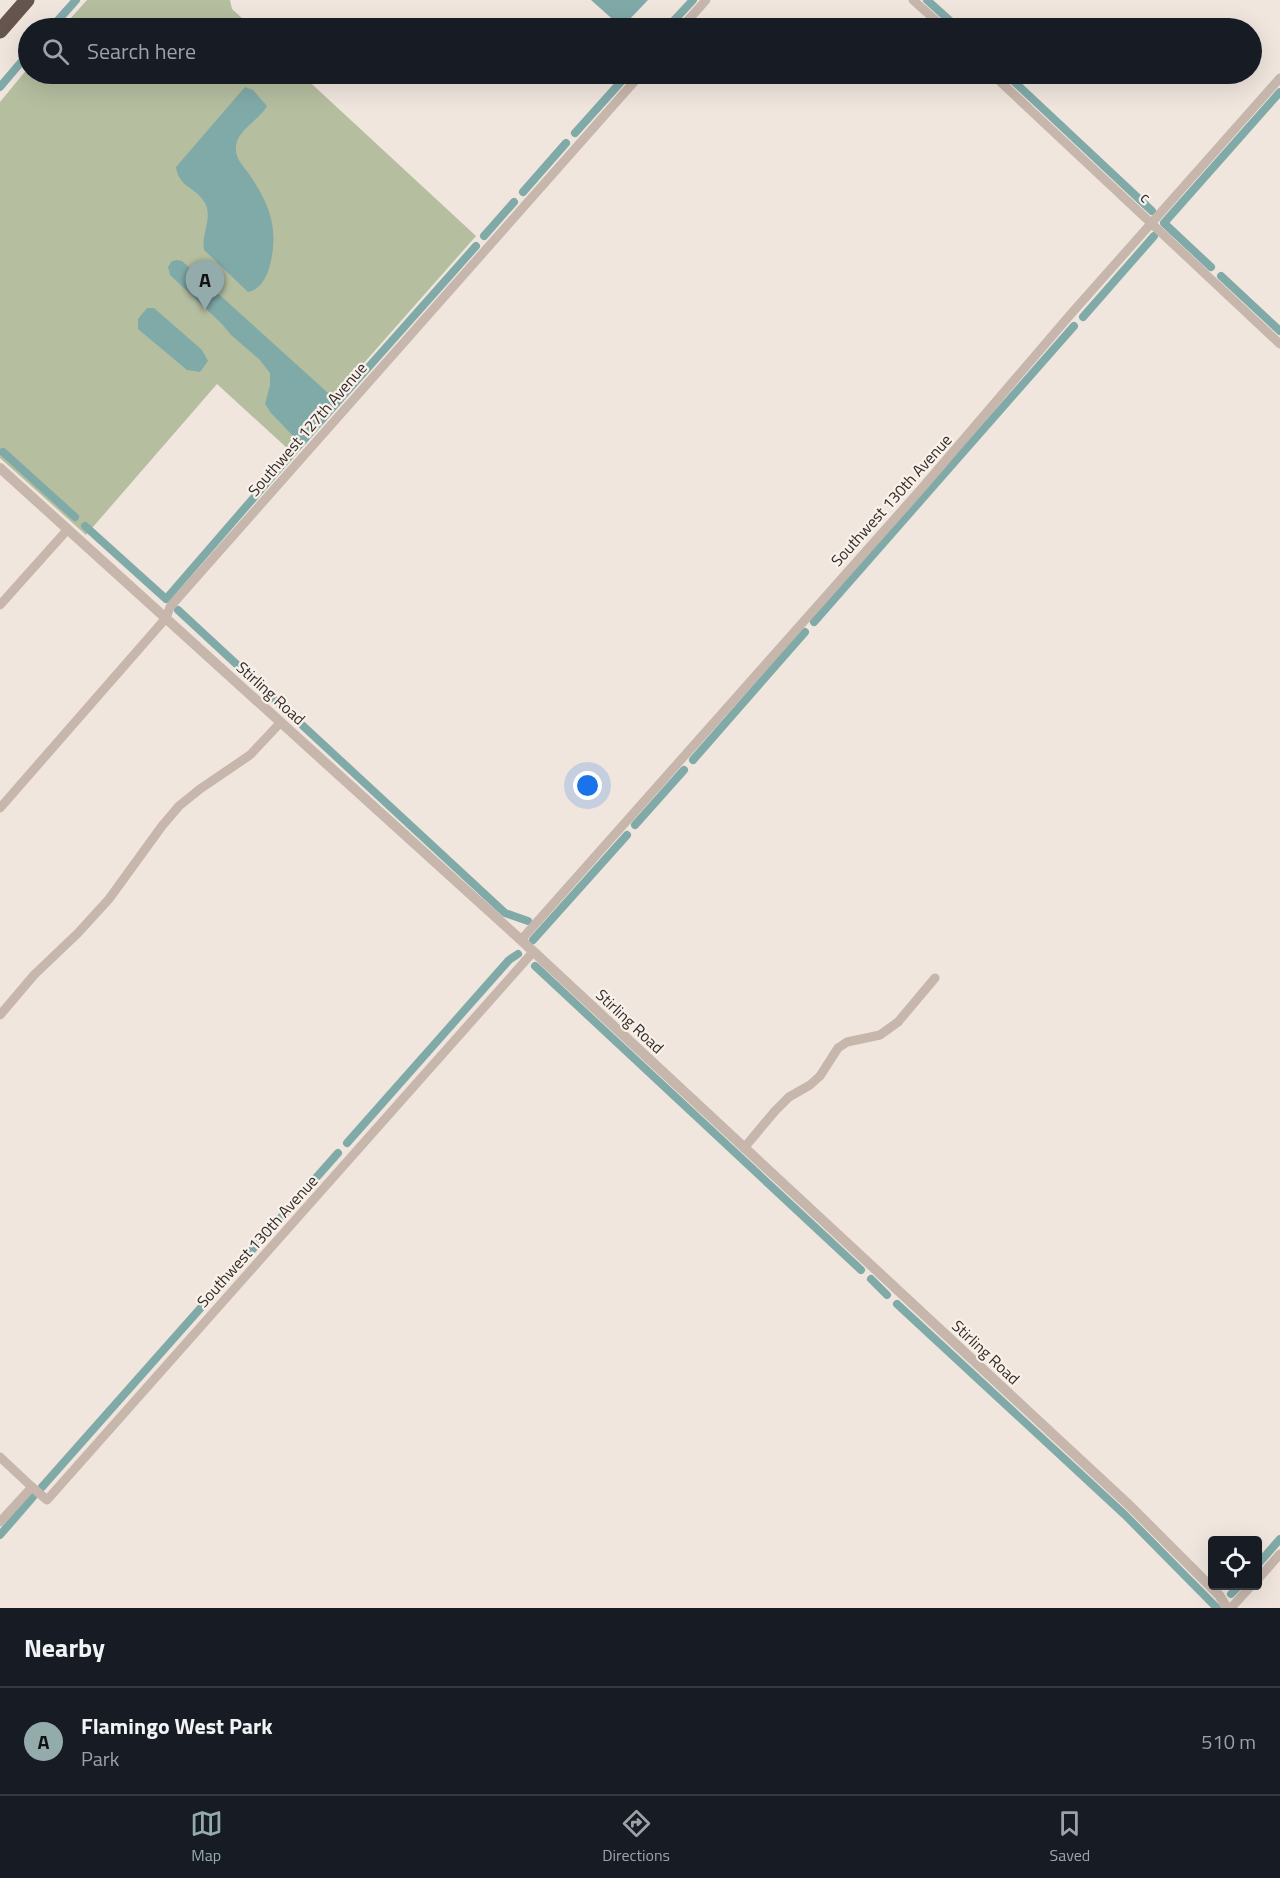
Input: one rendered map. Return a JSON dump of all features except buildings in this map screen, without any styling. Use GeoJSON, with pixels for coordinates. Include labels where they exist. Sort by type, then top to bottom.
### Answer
{"type":"FeatureCollection","features":[{"type":"Feature","properties":{"kind":"highway"},"geometry":{"type":"LineString","coordinates":[[0,32],[27,0]]}},
{"type":"Feature","properties":{"kind":"street"},"geometry":{"type":"LineString","coordinates":[[690,18],[706,0]]}},
{"type":"Feature","properties":{"kind":"street"},"geometry":{"type":"LineString","coordinates":[[913,0],[933,18]]}},
{"type":"Feature","properties":{"kind":"street","name":"Southwest 130th Avenue"},"geometry":{"type":"LineString","coordinates":[[520,940],[937,471],[1070,315],[1280,78]]}},
{"type":"Feature","properties":{"kind":"street","name":"Southwest 127th Avenue"},"geometry":{"type":"LineString","coordinates":[[0,808],[166,618],[170,607],[632,84]]}},
{"type":"Feature","properties":{"kind":"street","name":"c"},"geometry":{"type":"LineString","coordinates":[[1003,84],[1280,344]]}},
{"type":"Feature","properties":{"kind":"street","name":"Stirling Road"},"geometry":{"type":"LineString","coordinates":[[0,468],[520,940],[1134,1509],[1229,1608]]}},
{"type":"Feature","properties":{"kind":"street"},"geometry":{"type":"LineString","coordinates":[[1,603],[68,529]]}},
{"type":"Feature","properties":{"kind":"street"},"geometry":{"type":"LineString","coordinates":[[0,1015],[34,975],[78,933],[109,899],[179,806],[250,755],[281,722]]}},
{"type":"Feature","properties":{"kind":"street","name":"Southwest 130th Avenue"},"geometry":{"type":"LineString","coordinates":[[32,1487],[47,1500],[533,952]]}},
{"type":"Feature","properties":{"kind":"street"},"geometry":{"type":"LineString","coordinates":[[744,1148],[789,1097],[810,1085],[820,1076],[838,1048],[847,1042],[880,1035],[898,1022],[935,978]]}},
{"type":"Feature","properties":{"kind":"street"},"geometry":{"type":"LineString","coordinates":[[0,1457],[32,1487],[0,1522]]}},
{"type":"Feature","properties":{"kind":"street"},"geometry":{"type":"LineString","coordinates":[[1262,1574],[1280,1554]]}},
{"type":"Feature","properties":{"kind":"street"},"geometry":{"type":"LineString","coordinates":[[1229,1608],[1247,1590]]}},
{"type":"Feature","properties":{"kind":"green space"},"geometry":{"type":"Polygon","coordinates":[[[87,0],[230,0],[232,9],[242,18],[71,18],[87,0]]]}},
{"type":"Feature","properties":{"kind":"green space"},"geometry":{"type":"Polygon","coordinates":[[[18,80],[18,84],[312,84],[476,236],[288,449],[217,384],[86,535],[0,458],[0,102],[18,80]]]}},
{"type":"Feature","properties":{"kind":"water"},"geometry":{"type":"Polygon","coordinates":[[[591,0],[648,0],[631,18],[611,18],[591,0]]]}},
{"type":"Feature","properties":{"kind":"water"},"geometry":{"type":"Polygon","coordinates":[[[245,87],[253,90],[267,106],[239,137],[236,143],[236,153],[267,206],[273,228],[273,252],[267,274],[259,286],[248,292],[204,250],[208,214],[205,203],[184,183],[176,167],[245,87]]]}},
{"type":"Feature","properties":{"kind":"water"},"geometry":{"type":"Polygon","coordinates":[[[172,261],[182,261],[338,402],[295,450],[294,437],[265,404],[270,385],[270,373],[259,359],[170,275],[168,267],[172,261]]]}},
{"type":"Feature","properties":{"kind":"water"},"geometry":{"type":"Polygon","coordinates":[[[147,308],[154,308],[202,350],[208,361],[200,372],[187,370],[138,329],[138,319],[147,308]]]}},
{"type":"Feature","properties":{"kind":"waterway"},"geometry":{"type":"LineString","coordinates":[[60,18],[76,0]]}},
{"type":"Feature","properties":{"kind":"waterway"},"geometry":{"type":"LineString","coordinates":[[676,18],[693,0]]}},
{"type":"Feature","properties":{"kind":"waterway"},"geometry":{"type":"LineString","coordinates":[[927,0],[947,18]]}},
{"type":"Feature","properties":{"kind":"waterway"},"geometry":{"type":"LineString","coordinates":[[0,87],[18,66]]}},
{"type":"Feature","properties":{"kind":"waterway"},"geometry":{"type":"LineString","coordinates":[[575,133],[619,84]]}},
{"type":"Feature","properties":{"kind":"waterway"},"geometry":{"type":"LineString","coordinates":[[1017,84],[1152,211]]}},
{"type":"Feature","properties":{"kind":"waterway"},"geometry":{"type":"LineString","coordinates":[[1211,267],[1164,223],[1280,92]]}},
{"type":"Feature","properties":{"kind":"waterway"},"geometry":{"type":"LineString","coordinates":[[523,192],[566,143]]}},
{"type":"Feature","properties":{"kind":"waterway"},"geometry":{"type":"LineString","coordinates":[[484,236],[514,202]]}},
{"type":"Feature","properties":{"kind":"waterway"},"geometry":{"type":"LineString","coordinates":[[1083,317],[1154,236]]}},
{"type":"Feature","properties":{"kind":"waterway"},"geometry":{"type":"LineString","coordinates":[[85,526],[166,599],[476,246]]}},
{"type":"Feature","properties":{"kind":"waterway"},"geometry":{"type":"LineString","coordinates":[[1221,276],[1280,331]]}},
{"type":"Feature","properties":{"kind":"waterway"},"geometry":{"type":"LineString","coordinates":[[814,622],[1074,326]]}},
{"type":"Feature","properties":{"kind":"waterway"},"geometry":{"type":"LineString","coordinates":[[3,452],[75,517]]}},
{"type":"Feature","properties":{"kind":"waterway"},"geometry":{"type":"LineString","coordinates":[[178,610],[505,913],[528,921]]}},
{"type":"Feature","properties":{"kind":"waterway"},"geometry":{"type":"LineString","coordinates":[[693,760],[805,632]]}},
{"type":"Feature","properties":{"kind":"waterway"},"geometry":{"type":"LineString","coordinates":[[635,825],[684,770]]}},
{"type":"Feature","properties":{"kind":"waterway"},"geometry":{"type":"LineString","coordinates":[[533,940],[627,835]]}},
{"type":"Feature","properties":{"kind":"waterway"},"geometry":{"type":"LineString","coordinates":[[347,1143],[509,960],[518,954]]}},
{"type":"Feature","properties":{"kind":"waterway"},"geometry":{"type":"LineString","coordinates":[[535,966],[861,1270]]}},
{"type":"Feature","properties":{"kind":"waterway"},"geometry":{"type":"LineString","coordinates":[[42,1487],[338,1153]]}},
{"type":"Feature","properties":{"kind":"waterway"},"geometry":{"type":"LineString","coordinates":[[871,1279],[887,1295]]}},
{"type":"Feature","properties":{"kind":"waterway"},"geometry":{"type":"LineString","coordinates":[[897,1304],[1125,1515],[1217,1608]]}},
{"type":"Feature","properties":{"kind":"waterway"},"geometry":{"type":"LineString","coordinates":[[0,1535],[33,1497]]}},
{"type":"Feature","properties":{"kind":"waterway"},"geometry":{"type":"LineString","coordinates":[[1262,1559],[1280,1539]]}},
{"type":"Feature","properties":{"kind":"waterway"},"geometry":{"type":"LineString","coordinates":[[1231,1594],[1235,1590]]}},
{"type":"Feature","properties":{"kind":"place","name":"Flamingo West Park"},"geometry":{"type":"Point","coordinates":[205,310]}}]}
